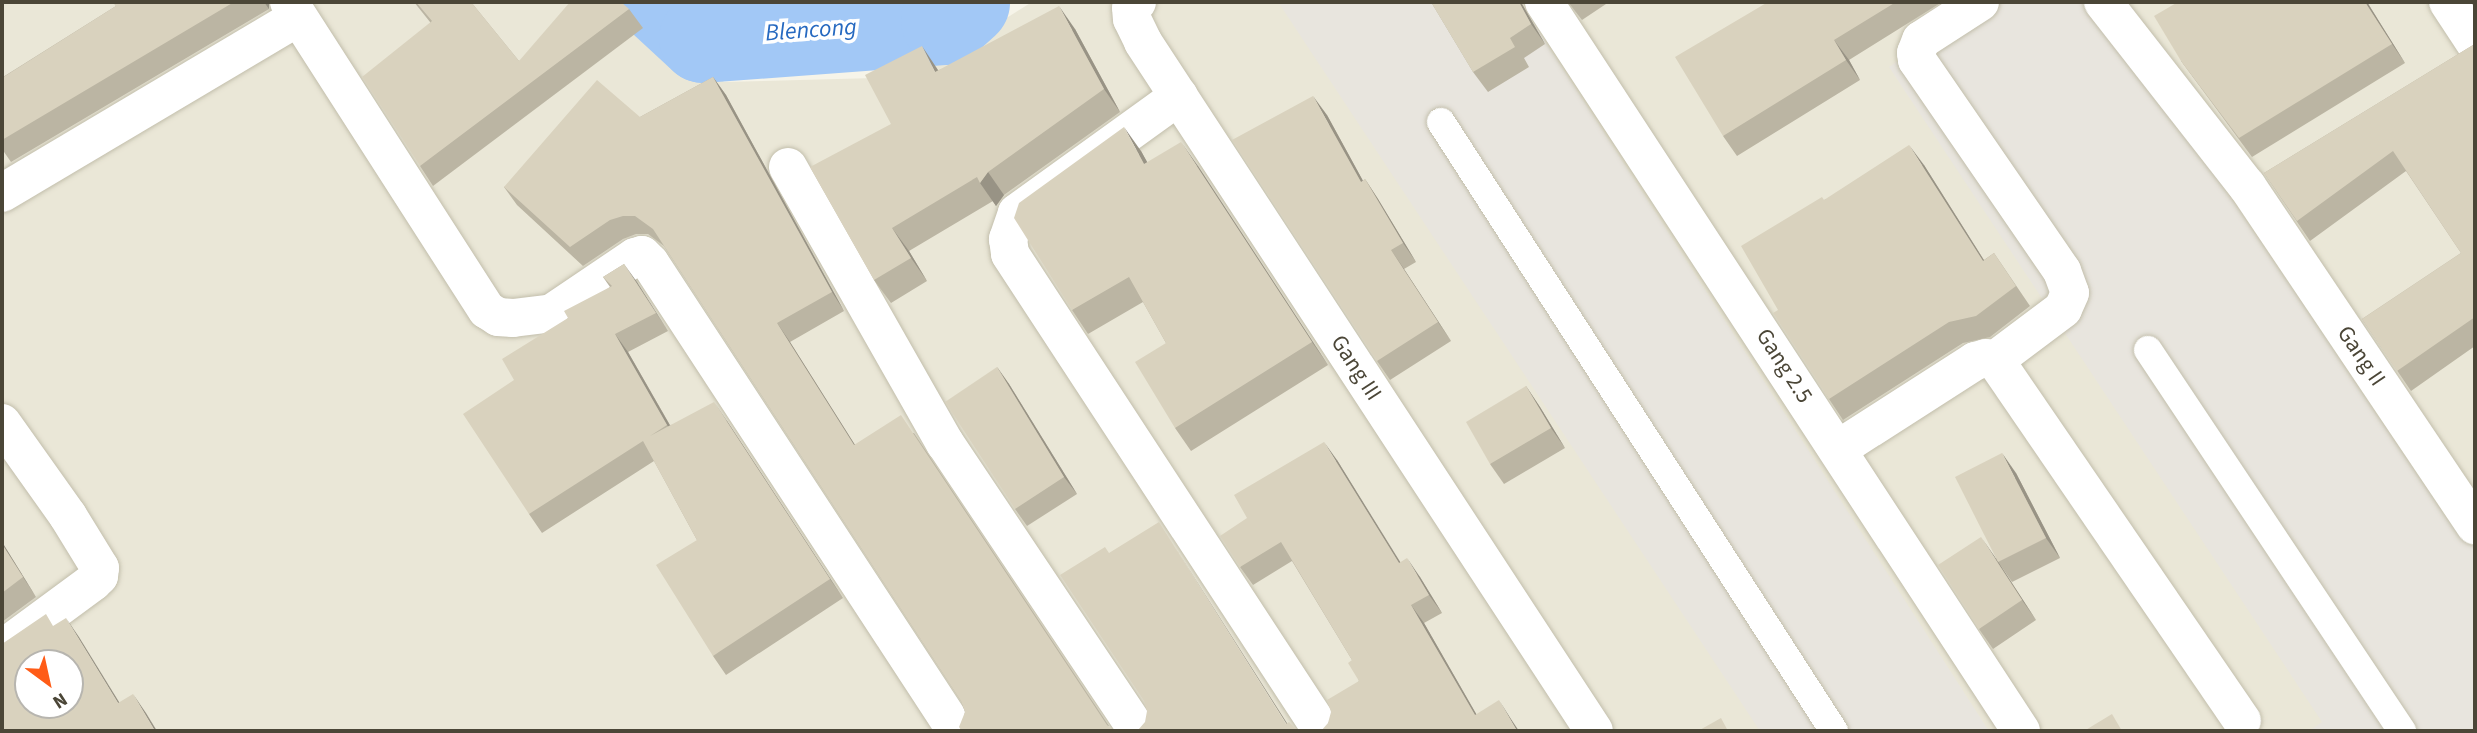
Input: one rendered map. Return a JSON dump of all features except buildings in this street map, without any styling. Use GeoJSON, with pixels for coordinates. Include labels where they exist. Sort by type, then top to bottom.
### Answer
{"type":"FeatureCollection","features":[{"type":"Feature","properties":{"kind":"street","name":"Gang III"},"geometry":{"type":"LineString","coordinates":[[1137,2],[1131,8],[1132,19],[1179,96],[1594,731]]}},
{"type":"Feature","properties":{"kind":"street","name":"Gang 2.5"},"geometry":{"type":"LineString","coordinates":[[1544,2],[2021,731]]}},
{"type":"Feature","properties":{"kind":"street"},"geometry":{"type":"LineString","coordinates":[[1980,2],[1921,40],[1916,54],[1917,60],[2062,271],[2070,293],[2063,309],[1995,360]]}},
{"type":"Feature","properties":{"kind":"street","name":"Gang II"},"geometry":{"type":"LineString","coordinates":[[2103,2],[2247,186],[2475,526]]}},
{"type":"Feature","properties":{"kind":"street"},"geometry":{"type":"LineString","coordinates":[[2441,67],[2475,44],[2448,2]]}},
{"type":"Feature","properties":{"kind":"street"},"geometry":{"type":"LineString","coordinates":[[2,193],[294,9],[487,310],[498,317],[513,318],[552,313],[635,257],[642,255],[650,263],[956,731]]}},
{"type":"Feature","properties":{"kind":"street"},"geometry":{"type":"LineString","coordinates":[[1179,96],[1017,213],[1008,239],[1010,254],[1322,731]]}},
{"type":"Feature","properties":{"kind":"street"},"geometry":{"type":"LineString","coordinates":[[2247,186],[2281,165]]}},
{"type":"Feature","properties":{"kind":"street"},"geometry":{"type":"LineString","coordinates":[[788,167],[945,443],[1138,731]]}},
{"type":"Feature","properties":{"kind":"street"},"geometry":{"type":"LineString","coordinates":[[1838,449],[1975,361],[1986,358],[1995,360],[2242,721]]}},
{"type":"Feature","properties":{"kind":"street"},"geometry":{"type":"LineString","coordinates":[[2,423],[68,516],[100,568],[99,576],[93,582],[2,649]]}},
{"type":"Feature","properties":{"kind":"lane"},"geometry":{"type":"LineString","coordinates":[[1441,122],[1834,731]]}},
{"type":"Feature","properties":{"kind":"lane"},"geometry":{"type":"LineString","coordinates":[[2148,351],[2402,731]]}},
{"type":"Feature","properties":{"kind":"shaded area"},"geometry":{"type":"Polygon","coordinates":[[[2,2],[631,2],[724,82],[913,77],[1032,2],[2475,2],[2475,731],[2,731],[2,2]]]}},
{"type":"Feature","properties":{"kind":"shaded area"},"geometry":{"type":"Polygon","coordinates":[[[1278,2],[1520,2],[1989,731],[1760,731],[1278,2]]]}},
{"type":"Feature","properties":{"kind":"shaded area"},"geometry":{"type":"Polygon","coordinates":[[[1984,2],[2099,2],[2452,526],[2475,510],[2475,731],[2309,731],[2322,722],[1889,67],[1984,2]]]}},
{"type":"Feature","properties":{"kind":"waterway","name":"Blencong"},"geometry":{"type":"LineString","coordinates":[[664,2],[703,38],[945,20],[965,2]]}}]}
